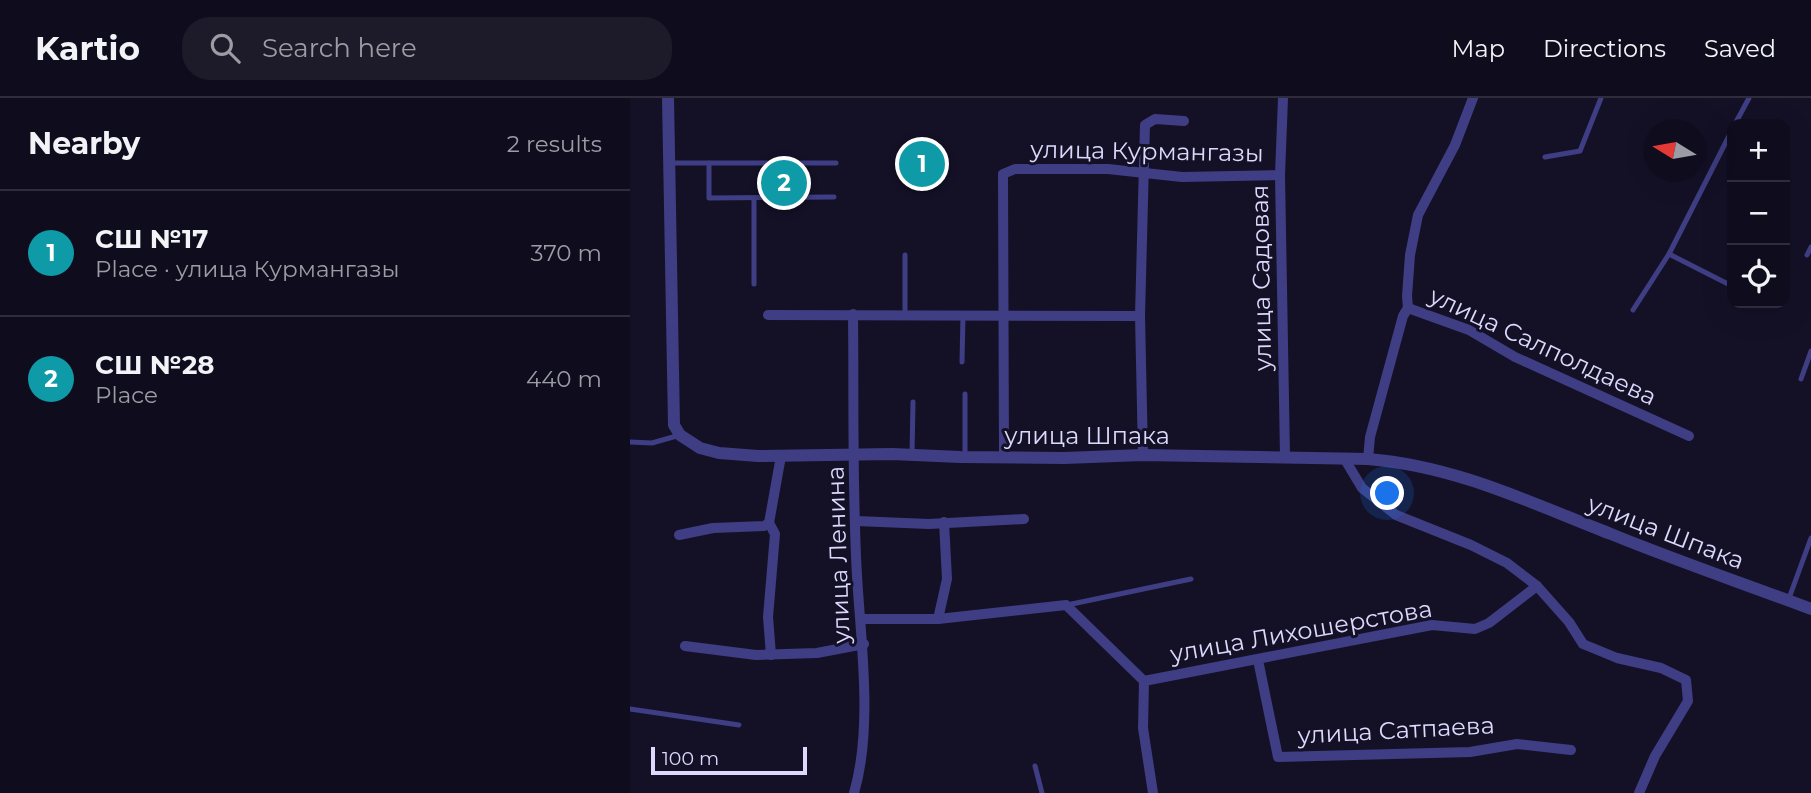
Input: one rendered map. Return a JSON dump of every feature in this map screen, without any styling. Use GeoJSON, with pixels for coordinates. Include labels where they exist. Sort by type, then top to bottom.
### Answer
{"type":"FeatureCollection","features":[{"type":"Feature","properties":{"kind":"street"},"geometry":{"type":"LineString","coordinates":[[668,98],[674,425],[680,435]]}},
{"type":"Feature","properties":{"kind":"street","name":"улица Садовая"},"geometry":{"type":"LineString","coordinates":[[1283,98],[1280,175],[1284,456]]}},
{"type":"Feature","properties":{"kind":"street"},"geometry":{"type":"LineString","coordinates":[[1408,308],[1410,255],[1418,215],[1455,145],[1473,98]]}},
{"type":"Feature","properties":{"kind":"street"},"geometry":{"type":"LineString","coordinates":[[1143,455],[1140,316],[1144,125],[1155,119],[1184,121]]}},
{"type":"Feature","properties":{"kind":"street","name":"улица Курмангазы"},"geometry":{"type":"LineString","coordinates":[[1004,456],[1003,174],[1015,169],[1108,169],[1182,177],[1280,175]]}},
{"type":"Feature","properties":{"kind":"street","name":"улица Салполдаева"},"geometry":{"type":"LineString","coordinates":[[1368,458],[1370,437],[1403,316],[1408,308],[1469,330],[1515,357],[1689,436]]}},
{"type":"Feature","properties":{"kind":"street","name":"улица Ленина"},"geometry":{"type":"LineString","coordinates":[[853,314],[857,575],[864,645],[863,740],[860,772],[854,793]]}},
{"type":"Feature","properties":{"kind":"street"},"geometry":{"type":"LineString","coordinates":[[768,315],[1140,316]]}},
{"type":"Feature","properties":{"kind":"street","name":"улица Шпака"},"geometry":{"type":"LineString","coordinates":[[680,435],[700,448],[719,453],[781,456],[1284,456],[1402,461],[1487,484],[1685,564],[1811,609]]}},
{"type":"Feature","properties":{"kind":"street"},"geometry":{"type":"LineString","coordinates":[[771,655],[768,617],[775,534],[769,523],[781,456]]}},
{"type":"Feature","properties":{"kind":"street"},"geometry":{"type":"LineString","coordinates":[[1344,458],[1362,488],[1396,515],[1471,545],[1507,564],[1537,586],[1569,622],[1583,644],[1617,658],[1661,668],[1686,680],[1688,701],[1655,756],[1639,793]]}},
{"type":"Feature","properties":{"kind":"street"},"geometry":{"type":"LineString","coordinates":[[856,521],[929,524],[1024,519]]}},
{"type":"Feature","properties":{"kind":"street"},"geometry":{"type":"LineString","coordinates":[[938,619],[947,579],[944,522]]}},
{"type":"Feature","properties":{"kind":"street"},"geometry":{"type":"LineString","coordinates":[[679,535],[713,528],[764,526],[769,523]]}},
{"type":"Feature","properties":{"kind":"street","name":"улица Лихошерстова"},"geometry":{"type":"LineString","coordinates":[[1144,681],[1432,625],[1475,629],[1489,623],[1537,586]]}},
{"type":"Feature","properties":{"kind":"street"},"geometry":{"type":"LineString","coordinates":[[861,619],[938,619],[1066,606]]}},
{"type":"Feature","properties":{"kind":"street","name":"улица Лихошерстова"},"geometry":{"type":"LineString","coordinates":[[1066,606],[1144,681],[1143,728],[1153,793]]}},
{"type":"Feature","properties":{"kind":"street"},"geometry":{"type":"LineString","coordinates":[[685,646],[756,656],[817,653],[864,645]]}},
{"type":"Feature","properties":{"kind":"street","name":"улица Сатпаева"},"geometry":{"type":"LineString","coordinates":[[1258,660],[1278,757],[1470,752],[1517,744],[1571,750]]}},
{"type":"Feature","properties":{"kind":"lane"},"geometry":{"type":"LineString","coordinates":[[1545,157],[1580,151],[1601,98]]}},
{"type":"Feature","properties":{"kind":"lane"},"geometry":{"type":"LineString","coordinates":[[1738,119],[1749,98]]}},
{"type":"Feature","properties":{"kind":"lane"},"geometry":{"type":"LineString","coordinates":[[1633,310],[1669,254],[1727,140]]}},
{"type":"Feature","properties":{"kind":"lane"},"geometry":{"type":"LineString","coordinates":[[669,163],[836,163]]}},
{"type":"Feature","properties":{"kind":"lane"},"geometry":{"type":"LineString","coordinates":[[709,163],[709,198],[834,197]]}},
{"type":"Feature","properties":{"kind":"lane"},"geometry":{"type":"LineString","coordinates":[[754,198],[754,284]]}},
{"type":"Feature","properties":{"kind":"lane"},"geometry":{"type":"LineString","coordinates":[[1807,255],[1811,247]]}},
{"type":"Feature","properties":{"kind":"lane"},"geometry":{"type":"LineString","coordinates":[[1669,254],[1727,283]]}},
{"type":"Feature","properties":{"kind":"lane"},"geometry":{"type":"LineString","coordinates":[[905,256],[905,314]]}},
{"type":"Feature","properties":{"kind":"lane"},"geometry":{"type":"LineString","coordinates":[[962,362],[963,314]]}},
{"type":"Feature","properties":{"kind":"lane"},"geometry":{"type":"LineString","coordinates":[[1801,379],[1811,351]]}},
{"type":"Feature","properties":{"kind":"lane"},"geometry":{"type":"LineString","coordinates":[[965,394],[965,457]]}},
{"type":"Feature","properties":{"kind":"lane"},"geometry":{"type":"LineString","coordinates":[[912,454],[913,402]]}},
{"type":"Feature","properties":{"kind":"lane"},"geometry":{"type":"LineString","coordinates":[[630,442],[652,443],[680,435]]}},
{"type":"Feature","properties":{"kind":"lane"},"geometry":{"type":"LineString","coordinates":[[1788,601],[1811,538]]}},
{"type":"Feature","properties":{"kind":"lane"},"geometry":{"type":"LineString","coordinates":[[1066,606],[1191,579]]}},
{"type":"Feature","properties":{"kind":"lane"},"geometry":{"type":"LineString","coordinates":[[630,709],[739,725]]}},
{"type":"Feature","properties":{"kind":"lane"},"geometry":{"type":"LineString","coordinates":[[1035,766],[1042,793]]}},
{"type":"Feature","properties":{"kind":"place","name":"СШ №17"},"geometry":{"type":"Point","coordinates":[922,164]}},
{"type":"Feature","properties":{"kind":"place","name":"СШ №28"},"geometry":{"type":"Point","coordinates":[784,183]}}]}
